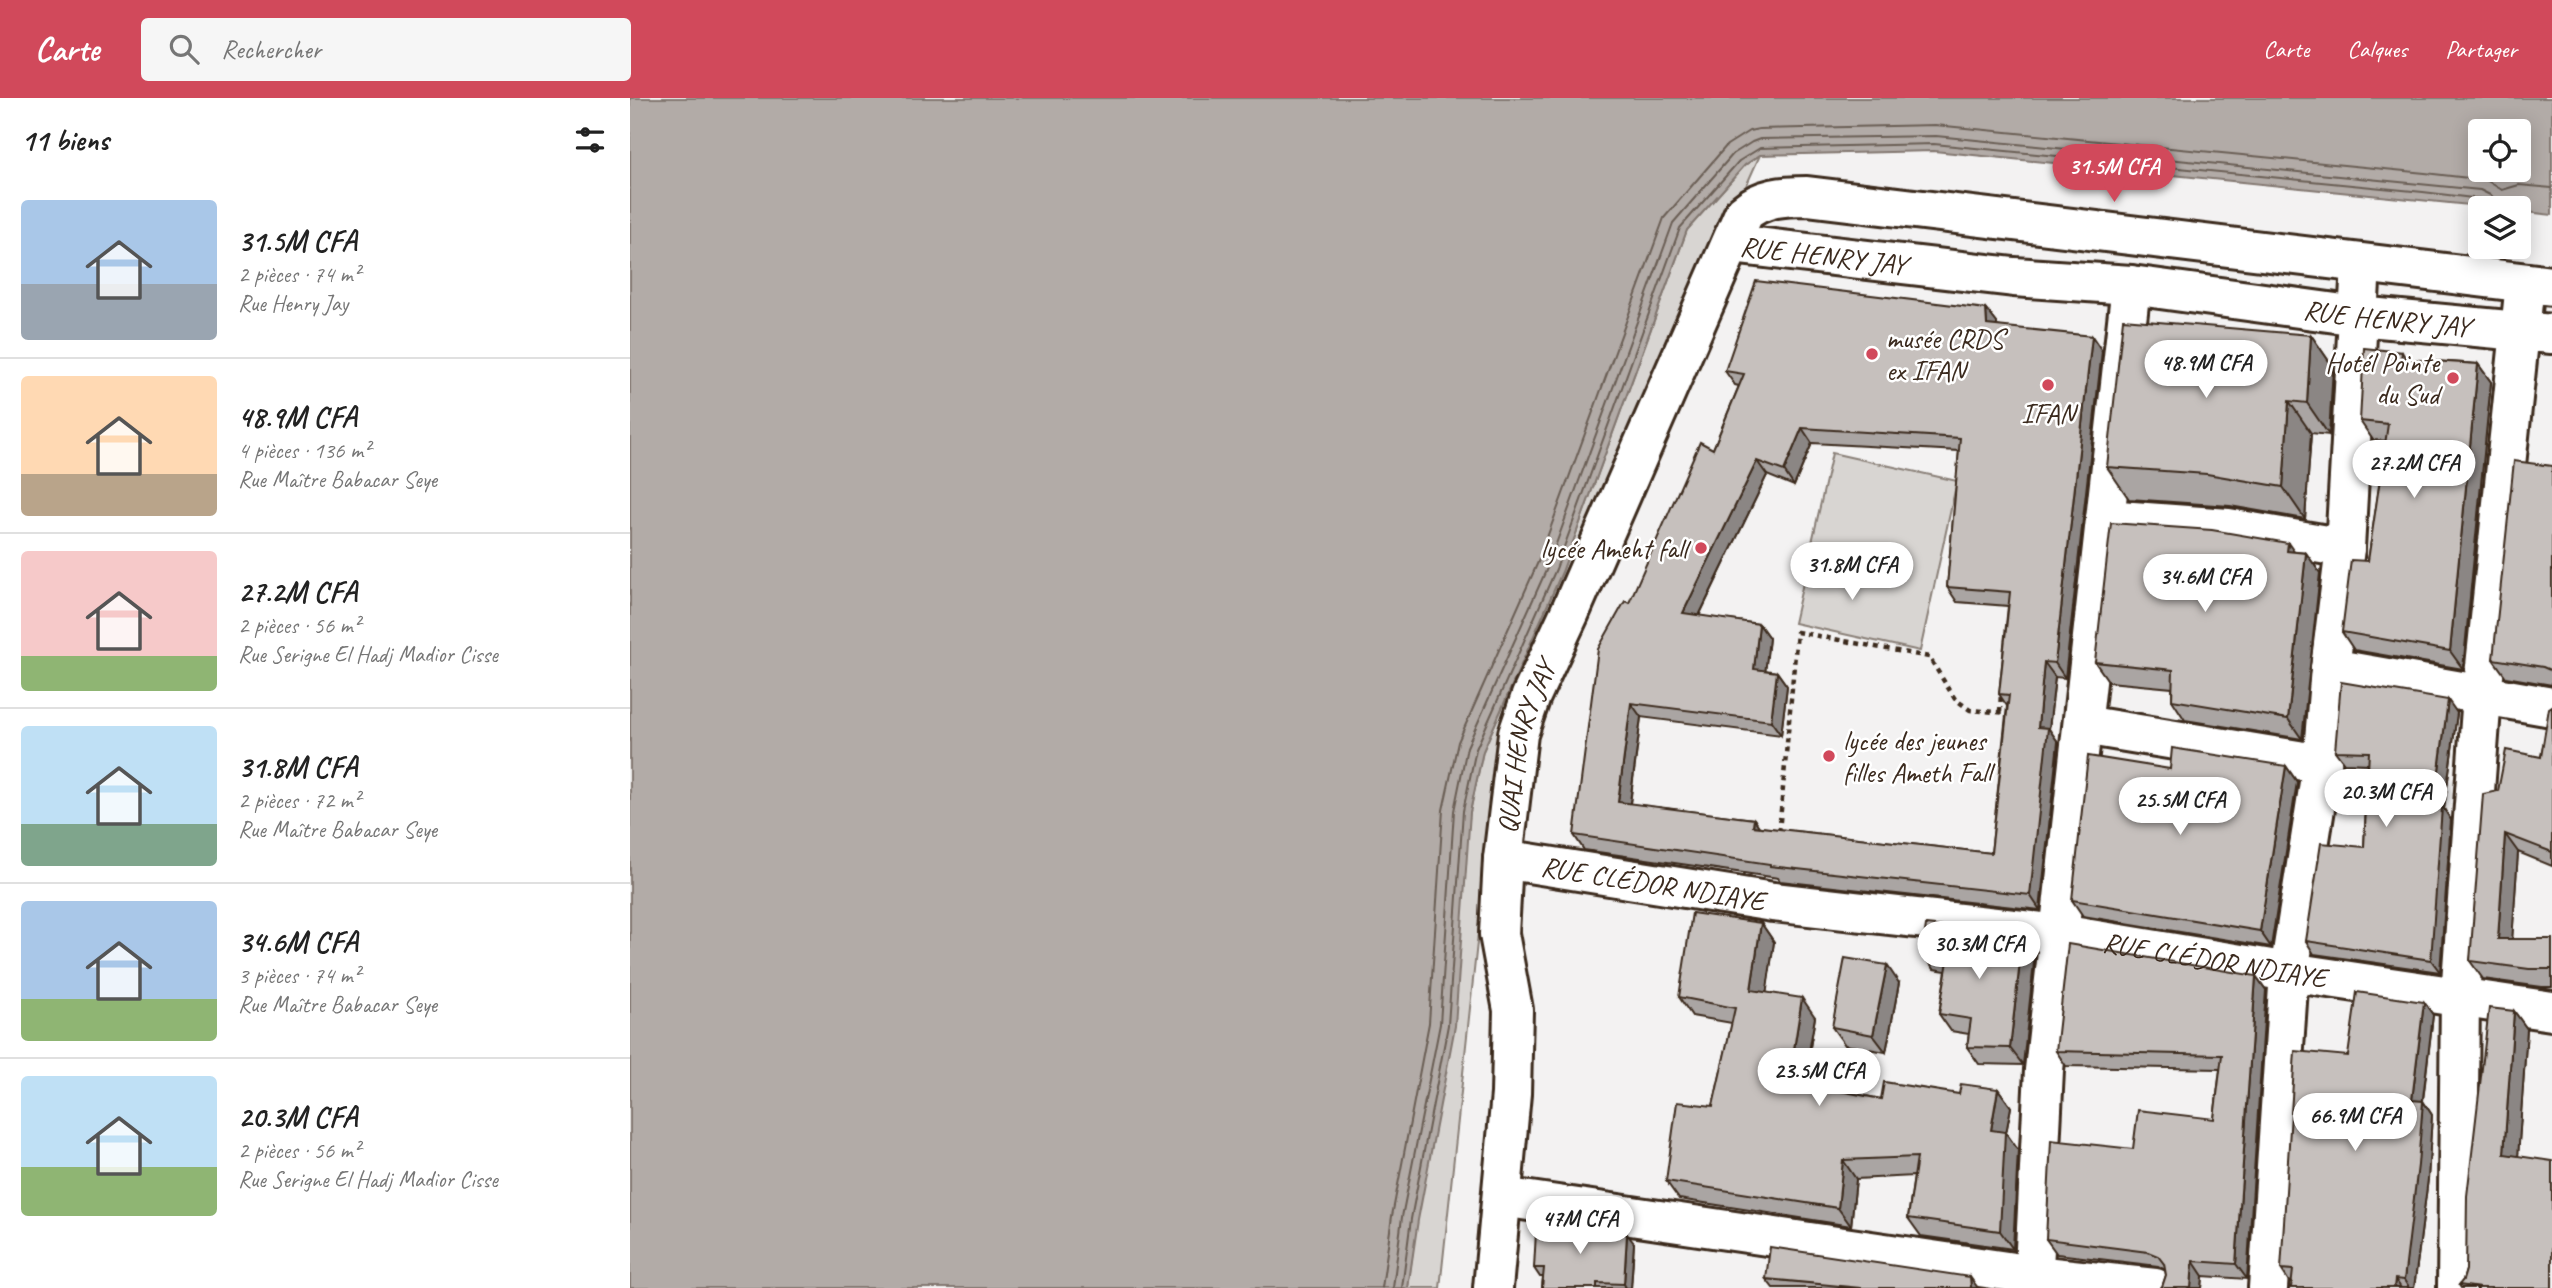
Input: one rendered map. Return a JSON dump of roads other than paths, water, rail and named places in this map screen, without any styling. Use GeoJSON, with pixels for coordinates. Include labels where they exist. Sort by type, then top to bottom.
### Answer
{"type":"FeatureCollection","features":[{"type":"Feature","properties":{"kind":"street","name":"RUE HENRY JAY"},"geometry":{"type":"LineString","coordinates":[[2537,332],[2358,316],[2131,285],[2014,277],[1731,244],[1744,212],[1753,204],[1784,196],[1807,196],[2539,285]]}},
{"type":"Feature","properties":{"kind":"street","name":"QUAI HENRY JAY"},"geometry":{"type":"LineString","coordinates":[[1493,1288],[1511,1094],[1513,1010],[1499,934],[1503,859],[1514,750],[1531,696],[1731,244]]}},
{"type":"Feature","properties":{"kind":"street"},"geometry":{"type":"LineString","coordinates":[[2268,1288],[2289,972],[2322,764],[2330,668],[2345,548],[2361,264]]}},
{"type":"Feature","properties":{"kind":"street"},"geometry":{"type":"LineString","coordinates":[[2034,1282],[2044,1070],[2131,285]]}},
{"type":"Feature","properties":{"kind":"street"},"geometry":{"type":"LineString","coordinates":[[2457,1288],[2460,996],[2482,695],[2537,332],[2539,285]]}},
{"type":"Feature","properties":{"kind":"street"},"geometry":{"type":"LineString","coordinates":[[2105,519],[2228,527],[2345,548]]}},
{"type":"Feature","properties":{"kind":"street"},"geometry":{"type":"LineString","coordinates":[[2330,668],[2552,707]]}},
{"type":"Feature","properties":{"kind":"street"},"geometry":{"type":"LineString","coordinates":[[2083,725],[2322,764]]}},
{"type":"Feature","properties":{"kind":"street","name":"RUE CLÉDOR NDIAYE"},"geometry":{"type":"LineString","coordinates":[[1503,859],[1773,902],[2060,934],[2289,972],[2552,1011]]}},
{"type":"Feature","properties":{"kind":"street"},"geometry":{"type":"LineString","coordinates":[[1502,1197],[2034,1282],[2155,1288]]}},
{"type":"Feature","properties":{"kind":"water"},"geometry":{"type":"Polygon","coordinates":[[[630,98],[2552,98],[2552,215],[2531,213],[2531,196],[2468,196],[2468,205],[1934,151],[1760,155],[1745,165],[1687,230],[1562,572],[1483,751],[1470,812],[1455,1026],[1418,1220],[1408,1288],[630,1288],[630,98]]]}},
{"type":"Feature","properties":{"kind":"place","name":"musée CRDS ex IFAN"},"geometry":{"type":"Point","coordinates":[1872,354]}},
{"type":"Feature","properties":{"kind":"place","name":"Hotél Pointe du Sud"},"geometry":{"type":"Point","coordinates":[2453,378]}},
{"type":"Feature","properties":{"kind":"place","name":"IFAN"},"geometry":{"type":"Point","coordinates":[2048,385]}},
{"type":"Feature","properties":{"kind":"place","name":"lycée Ameht fall"},"geometry":{"type":"Point","coordinates":[1701,548]}},
{"type":"Feature","properties":{"kind":"place","name":"lycée des jeunes filles Ameth Fall"},"geometry":{"type":"Point","coordinates":[1829,756]}}]}
